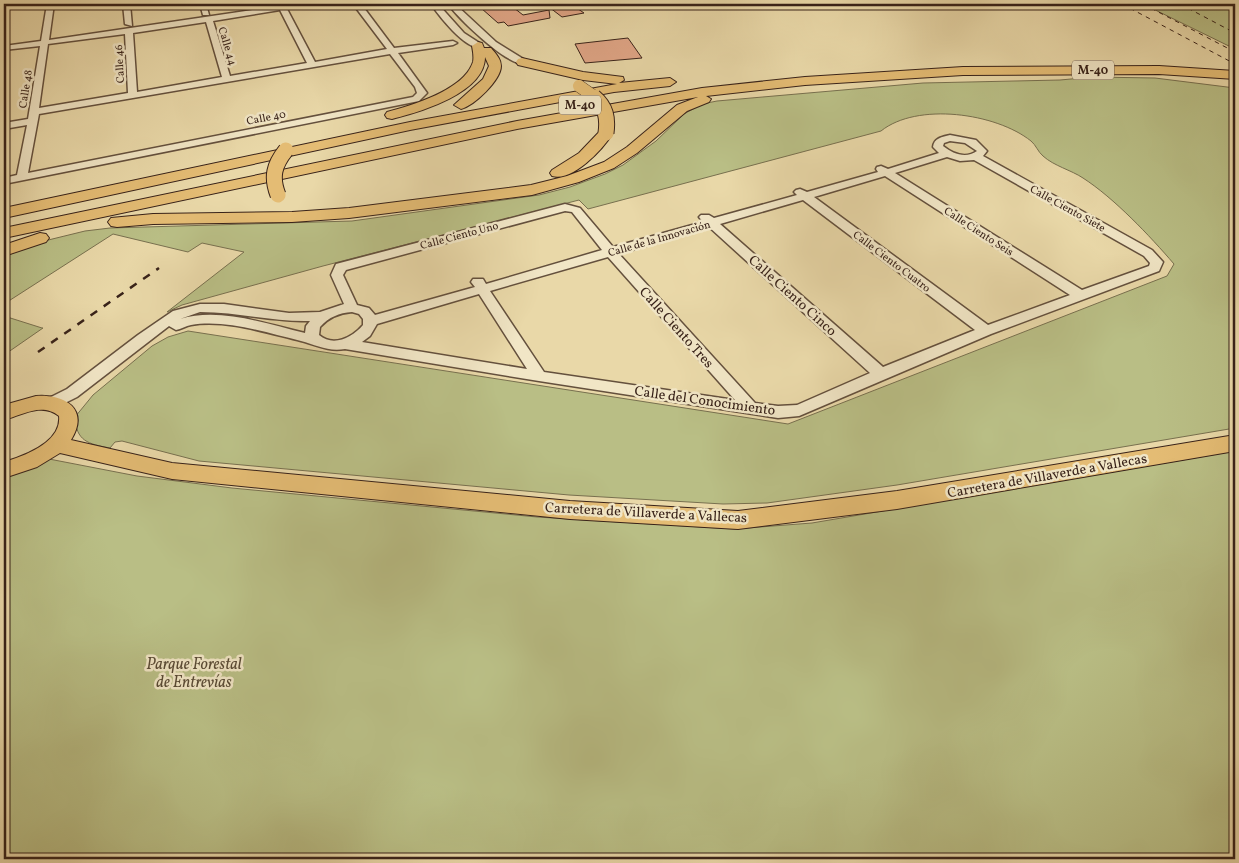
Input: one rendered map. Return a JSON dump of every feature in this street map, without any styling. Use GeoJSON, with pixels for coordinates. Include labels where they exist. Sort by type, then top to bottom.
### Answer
{"type":"FeatureCollection","features":[{"type":"Feature","properties":{"kind":"highway"},"geometry":{"type":"LineString","coordinates":[[410,126],[459,106],[487,84],[494,73],[495,64],[492,55],[478,46]]}},
{"type":"Feature","properties":{"kind":"highway"},"geometry":{"type":"LineString","coordinates":[[349,213],[306,209],[288,203],[278,195],[272,183],[273,172],[279,159],[286,150],[316,134],[420,107],[446,96],[468,80],[478,67],[482,55],[478,46]]}},
{"type":"Feature","properties":{"kind":"highway"},"geometry":{"type":"LineString","coordinates":[[955,59],[1166,64]]}},
{"type":"Feature","properties":{"kind":"highway"},"geometry":{"type":"LineString","coordinates":[[4,213],[410,126],[614,88],[683,79],[621,80],[583,76],[522,62]]}},
{"type":"Feature","properties":{"kind":"highway"},"geometry":{"type":"LineString","coordinates":[[457,200],[553,175],[584,158],[596,148],[606,133],[608,120],[604,106],[591,93],[522,62]]}},
{"type":"Feature","properties":{"kind":"highway","name":"M-40"},"geometry":{"type":"LineString","coordinates":[[4,223],[565,108],[697,86],[798,75],[908,67],[1166,64],[1235,66]]}},
{"type":"Feature","properties":{"kind":"highway","name":"M-40"},"geometry":{"type":"LineString","coordinates":[[4,233],[586,112],[702,92],[759,85],[914,73],[1159,70],[1235,75]]}},
{"type":"Feature","properties":{"kind":"highway"},"geometry":{"type":"LineString","coordinates":[[1004,71],[1167,73],[1235,80]]}},
{"type":"Feature","properties":{"kind":"highway"},"geometry":{"type":"LineString","coordinates":[[4,244],[64,230],[111,222],[153,219],[292,217],[349,213],[532,190],[573,179],[608,165],[632,150],[682,108],[710,97],[776,87],[914,73]]}},
{"type":"Feature","properties":{"kind":"highway"},"geometry":{"type":"LineString","coordinates":[[4,251],[64,230]]}},
{"type":"Feature","properties":{"kind":"main road"},"geometry":{"type":"LineString","coordinates":[[4,413],[28,405],[51,404],[62,407],[68,414],[69,422],[65,433],[56,444],[24,464],[4,470]]}},
{"type":"Feature","properties":{"kind":"main road","name":"Carretera de Villaverde a Vallecas"},"geometry":{"type":"LineString","coordinates":[[56,444],[182,472],[570,510],[738,520],[897,500],[1235,443]]}},
{"type":"Feature","properties":{"kind":"street","name":"Calle 48"},"geometry":{"type":"LineString","coordinates":[[22,177],[46,39],[50,4]]}},
{"type":"Feature","properties":{"kind":"street","name":"Calle 46"},"geometry":{"type":"LineString","coordinates":[[126,4],[133,27],[132,95]]}},
{"type":"Feature","properties":{"kind":"street","name":"Calle 44"},"geometry":{"type":"LineString","coordinates":[[203,4],[226,79]]}},
{"type":"Feature","properties":{"kind":"street"},"geometry":{"type":"LineString","coordinates":[[4,43],[119,29],[273,6],[307,4]]}},
{"type":"Feature","properties":{"kind":"street","name":"Calle 40"},"geometry":{"type":"LineString","coordinates":[[4,181],[402,103],[416,98],[422,93],[419,87],[357,4]]}},
{"type":"Feature","properties":{"kind":"street"},"geometry":{"type":"LineString","coordinates":[[434,4],[448,18],[458,32],[478,46]]}},
{"type":"Feature","properties":{"kind":"street"},"geometry":{"type":"LineString","coordinates":[[451,4],[495,46],[507,55],[522,62]]}},
{"type":"Feature","properties":{"kind":"street"},"geometry":{"type":"LineString","coordinates":[[288,6],[312,65]]}},
{"type":"Feature","properties":{"kind":"street"},"geometry":{"type":"LineString","coordinates":[[4,48],[46,39]]}},
{"type":"Feature","properties":{"kind":"street"},"geometry":{"type":"LineString","coordinates":[[4,126],[33,116],[132,95],[392,51],[453,43]]}},
{"type":"Feature","properties":{"kind":"street"},"geometry":{"type":"LineString","coordinates":[[944,139],[965,140],[981,148],[981,154],[976,157],[962,158],[942,150],[938,144],[944,139]]}},
{"type":"Feature","properties":{"kind":"street","name":"Calle de la Innovación"},"geometry":{"type":"LineString","coordinates":[[370,318],[802,193],[942,150]]}},
{"type":"Feature","properties":{"kind":"street","name":"Calle Ciento Siete"},"geometry":{"type":"LineString","coordinates":[[976,157],[1148,253],[1157,262]]}},
{"type":"Feature","properties":{"kind":"street","name":"Calle Ciento Seis"},"geometry":{"type":"LineString","coordinates":[[883,169],[1080,295]]}},
{"type":"Feature","properties":{"kind":"street","name":"Calle Ciento Cuatro"},"geometry":{"type":"LineString","coordinates":[[802,193],[986,331]]}},
{"type":"Feature","properties":{"kind":"street","name":"Calle Ciento Uno"},"geometry":{"type":"LineString","coordinates":[[352,308],[336,274],[340,267],[564,207],[576,210],[608,249]]}},
{"type":"Feature","properties":{"kind":"street","name":"Calle Ciento Cinco"},"geometry":{"type":"LineString","coordinates":[[708,220],[881,374]]}},
{"type":"Feature","properties":{"kind":"street","name":"Calle Ciento Tres"},"geometry":{"type":"LineString","coordinates":[[608,249],[750,407]]}},
{"type":"Feature","properties":{"kind":"street","name":"Calle del Conocimiento"},"geometry":{"type":"LineString","coordinates":[[346,344],[539,376],[778,412],[799,410],[986,331],[1154,268],[1157,262]]}},
{"type":"Feature","properties":{"kind":"street"},"geometry":{"type":"LineString","coordinates":[[480,285],[539,376]]}},
{"type":"Feature","properties":{"kind":"street"},"geometry":{"type":"LineString","coordinates":[[51,404],[72,393],[143,338],[178,314],[200,308],[224,308],[290,317],[322,316],[337,310],[352,308],[370,318],[367,332],[362,336],[346,344],[329,345],[269,329],[220,321],[191,320],[166,329],[158,335],[79,397],[68,414]]}},
{"type":"Feature","properties":{"kind":"street"},"geometry":{"type":"LineString","coordinates":[[316,340],[311,331],[322,316]]}},
{"type":"Feature","properties":{"kind":"green space"},"geometry":{"type":"Polygon","coordinates":[[[1143,4],[1235,4],[1235,49],[1143,4]]]}},
{"type":"Feature","properties":{"kind":"green space"},"geometry":{"type":"Polygon","coordinates":[[[1093,77],[1155,78],[1235,88],[1235,428],[897,485],[767,503],[723,504],[569,495],[199,461],[122,441],[115,442],[110,448],[95,445],[85,440],[78,431],[75,417],[93,395],[152,346],[168,337],[188,331],[788,424],[1167,276],[1174,264],[1131,218],[1095,186],[1047,159],[1031,141],[1016,131],[978,118],[956,115],[935,114],[915,116],[896,122],[881,131],[588,209],[579,200],[323,266],[182,305],[167,312],[244,252],[202,243],[188,252],[113,234],[4,304],[4,257],[36,243],[85,231],[110,228],[352,221],[539,195],[570,187],[623,165],[656,141],[684,114],[702,104],[717,101],[923,83],[1060,80],[1093,77]]]}},
{"type":"Feature","properties":{"kind":"green space"},"geometry":{"type":"Polygon","coordinates":[[[4,316],[42,328],[43,328],[4,355],[4,316]]]}},
{"type":"Feature","properties":{"kind":"green space","name":"Parque Forestal de Entrevías"},"geometry":{"type":"Polygon","coordinates":[[[1235,451],[1235,859],[4,859],[4,478],[49,459],[137,476],[232,488],[537,517],[734,529],[812,523],[1235,451]]]}},
{"type":"Feature","properties":{"kind":"building"},"geometry":{"type":"Polygon","coordinates":[[[509,4],[523,15],[549,10],[550,18],[508,26],[504,22],[498,23],[481,8],[509,4]]]}},
{"type":"Feature","properties":{"kind":"building"},"geometry":{"type":"Polygon","coordinates":[[[545,4],[571,4],[584,13],[562,17],[545,4]]]}},
{"type":"Feature","properties":{"kind":"building"},"geometry":{"type":"Polygon","coordinates":[[[628,38],[642,58],[585,63],[575,44],[628,38]]]}},
{"type":"Feature","properties":{"kind":"railway"},"geometry":{"type":"LineString","coordinates":[[1122,4],[1235,64]]}},
{"type":"Feature","properties":{"kind":"railway"},"geometry":{"type":"LineString","coordinates":[[1143,4],[1235,52]]}},
{"type":"Feature","properties":{"kind":"railway"},"geometry":{"type":"LineString","coordinates":[[1180,4],[1235,33]]}},
{"type":"Feature","properties":{"kind":"railway"},"geometry":{"type":"LineString","coordinates":[[38,352],[159,268]]}}]}
